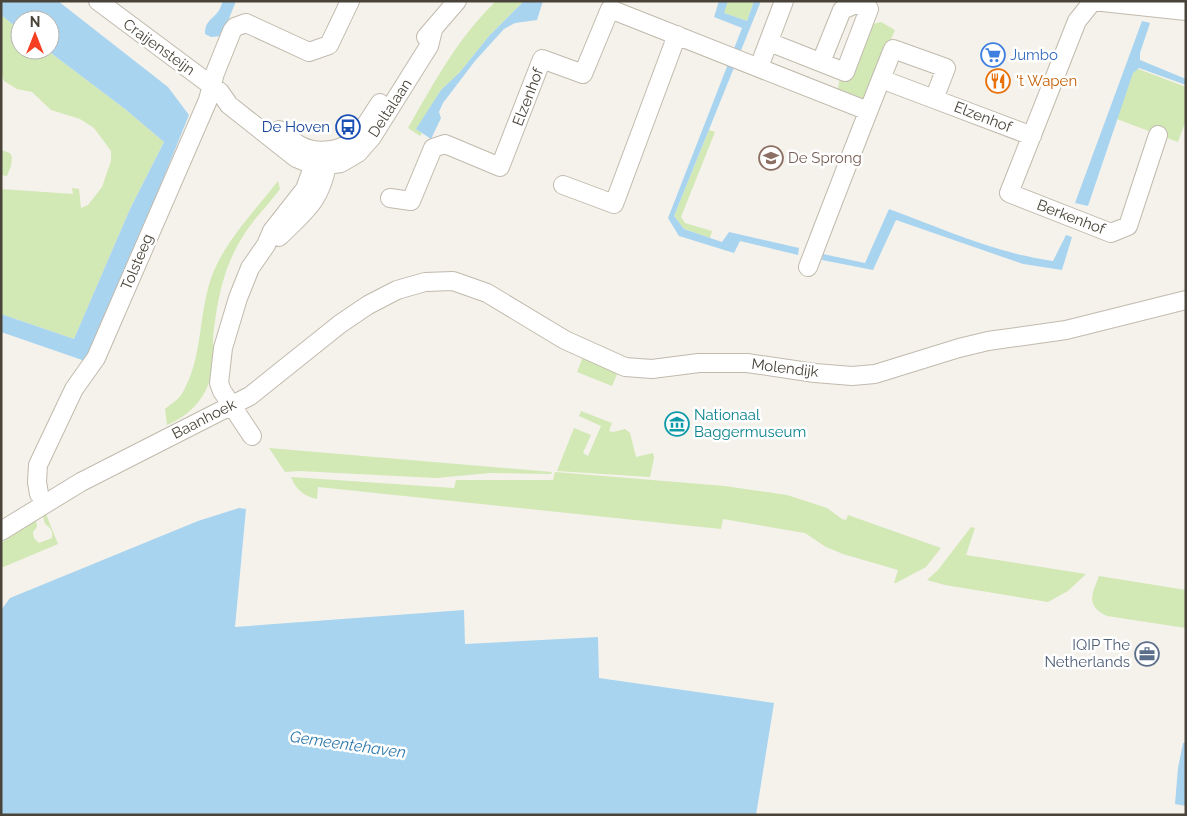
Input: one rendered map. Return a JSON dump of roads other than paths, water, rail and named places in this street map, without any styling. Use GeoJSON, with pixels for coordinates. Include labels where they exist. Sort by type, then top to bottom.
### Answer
{"type":"FeatureCollection","features":[{"type":"Feature","properties":{"kind":"street","name":"Craijensteijn"},"geometry":{"type":"LineString","coordinates":[[98,1],[216,89],[229,105],[290,154],[296,158],[320,160]]}},
{"type":"Feature","properties":{"kind":"street","name":"Tolsteeg"},"geometry":{"type":"LineString","coordinates":[[39,494],[37,482],[38,465],[74,388],[96,358],[208,100],[216,89],[232,31],[235,27],[246,23],[309,52],[329,44],[350,1]]}},
{"type":"Feature","properties":{"kind":"street","name":"Deltalaan"},"geometry":{"type":"LineString","coordinates":[[320,160],[356,138],[423,41],[457,1]]}},
{"type":"Feature","properties":{"kind":"street"},"geometry":{"type":"LineString","coordinates":[[759,67],[784,1]]}},
{"type":"Feature","properties":{"kind":"street"},"geometry":{"type":"LineString","coordinates":[[1032,136],[1077,21],[1093,1],[1186,11]]}},
{"type":"Feature","properties":{"kind":"street","name":"Elzenhof"},"geometry":{"type":"LineString","coordinates":[[390,198],[412,201],[433,148],[445,144],[500,166],[542,59],[583,74],[610,9],[868,110]]}},
{"type":"Feature","properties":{"kind":"street"},"geometry":{"type":"LineString","coordinates":[[563,185],[614,204],[677,35]]}},
{"type":"Feature","properties":{"kind":"street"},"geometry":{"type":"LineString","coordinates":[[769,42],[821,62]]}},
{"type":"Feature","properties":{"kind":"street","name":"Elzenhof"},"geometry":{"type":"LineString","coordinates":[[808,267],[893,49],[946,68],[934,99]]}},
{"type":"Feature","properties":{"kind":"street","name":"Elzenhof"},"geometry":{"type":"LineString","coordinates":[[881,79],[1032,136]]}},
{"type":"Feature","properties":{"kind":"street","name":"Berkenhof"},"geometry":{"type":"LineString","coordinates":[[1032,136],[1008,193],[1110,233],[1128,226],[1158,135]]}},
{"type":"Feature","properties":{"kind":"street"},"geometry":{"type":"LineString","coordinates":[[252,436],[222,391],[219,383],[223,348],[238,298],[250,268],[266,245],[272,231],[305,189],[320,160]]}},
{"type":"Feature","properties":{"kind":"street","name":"Molendijk"},"geometry":{"type":"LineString","coordinates":[[397,290],[425,282],[453,282],[487,294],[564,340],[625,366],[652,369],[699,363],[747,363],[852,376],[876,374],[988,341],[1066,330],[1186,300]]}},
{"type":"Feature","properties":{"kind":"street","name":"Baanhoek"},"geometry":{"type":"LineString","coordinates":[[1,531],[81,482],[250,396],[340,324],[368,305],[397,290]]}},
{"type":"Feature","properties":{"kind":"water"},"geometry":{"type":"Polygon","coordinates":[[[1,1],[58,1],[168,87],[189,115],[110,310],[85,361],[1,332],[1,314],[74,339],[130,209],[164,142],[125,109],[60,60],[60,10],[10,10],[10,22],[1,15],[1,1]]]}},
{"type":"Feature","properties":{"kind":"water"},"geometry":{"type":"Polygon","coordinates":[[[223,1],[236,1],[222,36],[211,37],[205,34],[206,27],[208,22],[218,12],[223,1]]]}},
{"type":"Feature","properties":{"kind":"water"},"geometry":{"type":"Polygon","coordinates":[[[524,1],[543,1],[537,20],[515,23],[504,29],[475,61],[443,103],[439,112],[441,118],[431,139],[416,129],[441,90],[460,72],[489,36],[524,1]]]}},
{"type":"Feature","properties":{"kind":"water"},"geometry":{"type":"Polygon","coordinates":[[[719,1],[728,1],[724,13],[747,21],[754,1],[761,1],[674,216],[684,229],[722,242],[729,232],[799,248],[798,255],[740,241],[734,253],[679,236],[668,218],[742,28],[714,17],[719,1]]]}},
{"type":"Feature","properties":{"kind":"water"},"geometry":{"type":"Polygon","coordinates":[[[1142,21],[1150,23],[1140,53],[1140,60],[1186,79],[1186,85],[1139,68],[1133,73],[1088,206],[1075,203],[1142,21]]]}},
{"type":"Feature","properties":{"kind":"water"},"geometry":{"type":"Polygon","coordinates":[[[889,209],[990,246],[1053,261],[1066,235],[1072,237],[1062,270],[1023,264],[896,220],[873,270],[822,260],[823,254],[865,263],[889,209]]]}},
{"type":"Feature","properties":{"kind":"water","name":"Gemeentehaven"},"geometry":{"type":"Polygon","coordinates":[[[239,508],[246,509],[235,627],[464,610],[465,644],[598,637],[599,678],[774,703],[756,815],[1,815],[1,610],[10,598],[198,521],[239,508]]]}},
{"type":"Feature","properties":{"kind":"water"},"geometry":{"type":"Polygon","coordinates":[[[1183,743],[1186,743],[1186,806],[1175,804],[1178,768],[1183,743]]]}},
{"type":"Feature","properties":{"kind":"place","name":"Jumbo"},"geometry":{"type":"Point","coordinates":[993,55]}},
{"type":"Feature","properties":{"kind":"place","name":"'t Wapen"},"geometry":{"type":"Point","coordinates":[998,81]}},
{"type":"Feature","properties":{"kind":"place","name":"De Hoven"},"geometry":{"type":"Point","coordinates":[348,127]}},
{"type":"Feature","properties":{"kind":"place","name":"De Sprong"},"geometry":{"type":"Point","coordinates":[771,158]}},
{"type":"Feature","properties":{"kind":"place","name":"Nationaal Baggermuseum"},"geometry":{"type":"Point","coordinates":[677,424]}},
{"type":"Feature","properties":{"kind":"place","name":"IQIP The Netherlands"},"geometry":{"type":"Point","coordinates":[1147,654]}}]}
